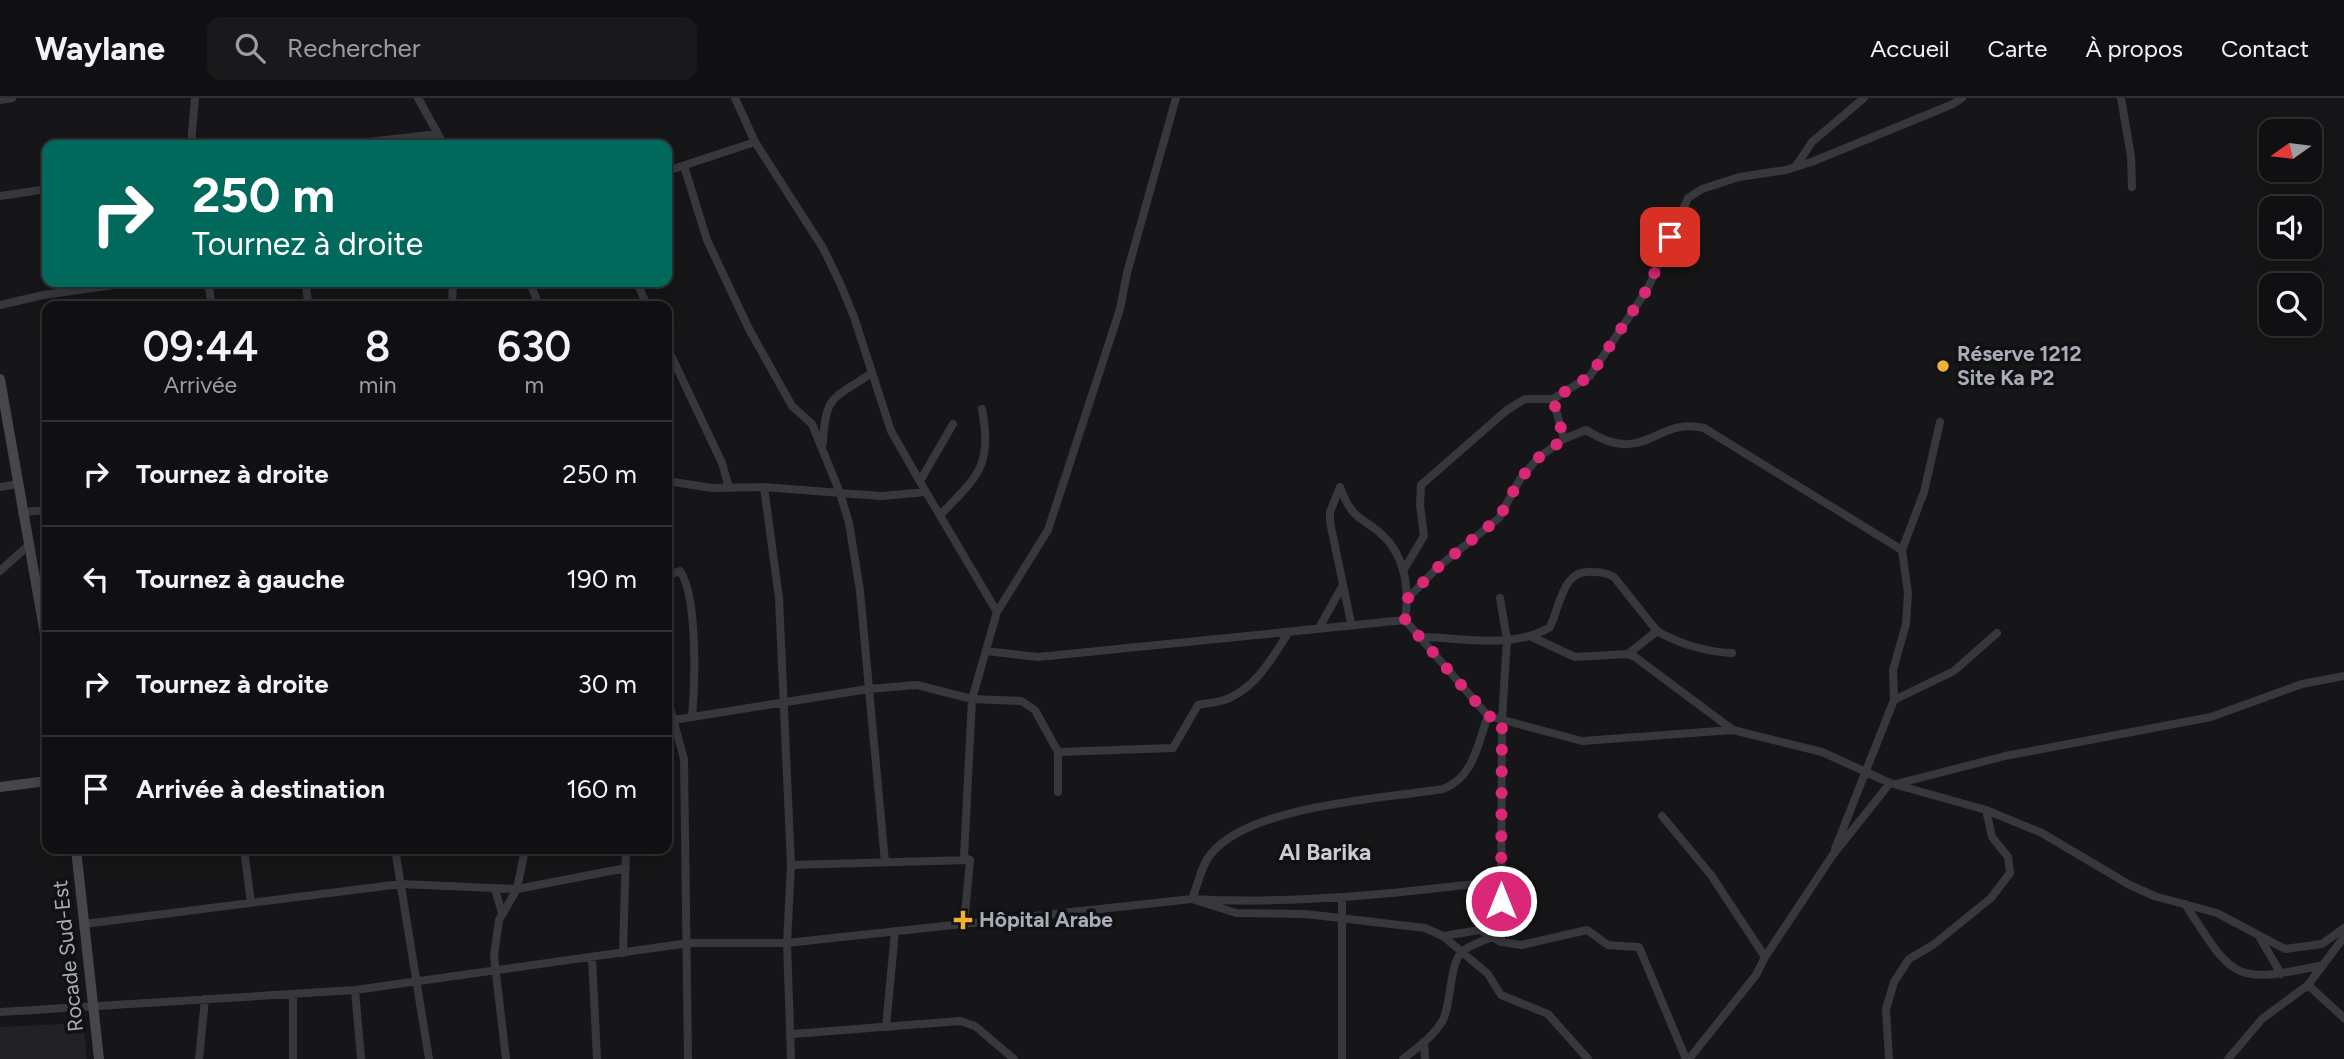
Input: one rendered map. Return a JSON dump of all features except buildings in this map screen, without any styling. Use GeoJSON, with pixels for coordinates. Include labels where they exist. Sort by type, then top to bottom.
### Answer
{"type":"FeatureCollection","features":[{"type":"Feature","properties":{"kind":"street"},"geometry":{"type":"LineString","coordinates":[[0,100],[12,98]]}},
{"type":"Feature","properties":{"kind":"street"},"geometry":{"type":"LineString","coordinates":[[191,140],[195,98]]}},
{"type":"Feature","properties":{"kind":"street"},"geometry":{"type":"LineString","coordinates":[[735,98],[755,142],[828,260],[854,317],[870,374],[891,431],[997,612]]}},
{"type":"Feature","properties":{"kind":"street"},"geometry":{"type":"LineString","coordinates":[[970,860],[964,857],[972,699],[997,612],[1048,530],[1120,309],[1127,273],[1176,98]]}},
{"type":"Feature","properties":{"kind":"street"},"geometry":{"type":"LineString","coordinates":[[1796,166],[1812,142],[1864,98]]}},
{"type":"Feature","properties":{"kind":"street"},"geometry":{"type":"LineString","coordinates":[[1404,571],[1424,536],[1420,505],[1421,485],[1507,410],[1525,399],[1553,399],[1590,376],[1648,288],[1688,198],[1702,189],[1739,177],[1796,166],[1857,145],[1962,98]]}},
{"type":"Feature","properties":{"kind":"street"},"geometry":{"type":"LineString","coordinates":[[2121,98],[2131,156],[2132,187]]}},
{"type":"Feature","properties":{"kind":"street"},"geometry":{"type":"LineString","coordinates":[[423,101],[441,140]]}},
{"type":"Feature","properties":{"kind":"street"},"geometry":{"type":"LineString","coordinates":[[385,140],[438,134]]}},
{"type":"Feature","properties":{"kind":"street"},"geometry":{"type":"LineString","coordinates":[[672,170],[755,142]]}},
{"type":"Feature","properties":{"kind":"street"},"geometry":{"type":"LineString","coordinates":[[684,166],[707,240],[749,329],[792,406],[812,424],[840,494],[856,556],[885,862]]}},
{"type":"Feature","properties":{"kind":"street"},"geometry":{"type":"LineString","coordinates":[[0,196],[42,191]]}},
{"type":"Feature","properties":{"kind":"street"},"geometry":{"type":"LineString","coordinates":[[0,305],[43,295],[100,287]]}},
{"type":"Feature","properties":{"kind":"street"},"geometry":{"type":"LineString","coordinates":[[672,358],[722,463],[729,488]]}},
{"type":"Feature","properties":{"kind":"street"},"geometry":{"type":"LineString","coordinates":[[822,449],[825,411],[844,388],[870,374]]}},
{"type":"Feature","properties":{"kind":"street"},"geometry":{"type":"LineString","coordinates":[[0,379],[22,512],[42,607]]}},
{"type":"Feature","properties":{"kind":"street"},"geometry":{"type":"LineString","coordinates":[[1553,399],[1564,439]]}},
{"type":"Feature","properties":{"kind":"street"},"geometry":{"type":"LineString","coordinates":[[941,514],[973,481],[986,454],[987,440],[982,409]]}},
{"type":"Feature","properties":{"kind":"street"},"geometry":{"type":"LineString","coordinates":[[1832,856],[1863,771],[1894,700],[1894,670],[1906,624],[1907,603],[1902,550],[1924,492],[1940,422]]}},
{"type":"Feature","properties":{"kind":"street"},"geometry":{"type":"LineString","coordinates":[[920,481],[953,424]]}},
{"type":"Feature","properties":{"kind":"street"},"geometry":{"type":"LineString","coordinates":[[1408,598],[1437,568],[1499,518],[1520,479],[1538,458],[1564,439],[1586,430],[1601,439],[1629,445],[1688,425],[1704,428],[1902,550]]}},
{"type":"Feature","properties":{"kind":"street"},"geometry":{"type":"LineString","coordinates":[[672,482],[729,488],[764,487],[882,496],[926,492]]}},
{"type":"Feature","properties":{"kind":"street"},"geometry":{"type":"LineString","coordinates":[[0,487],[17,484]]}},
{"type":"Feature","properties":{"kind":"street"},"geometry":{"type":"LineString","coordinates":[[764,487],[779,598],[782,703],[792,865],[787,943],[791,1059]]}},
{"type":"Feature","properties":{"kind":"street"},"geometry":{"type":"LineString","coordinates":[[1352,623],[1329,512],[1340,487],[1354,517],[1388,541],[1404,571],[1408,598],[1405,620]]}},
{"type":"Feature","properties":{"kind":"street"},"geometry":{"type":"LineString","coordinates":[[22,512],[42,510]]}},
{"type":"Feature","properties":{"kind":"street"},"geometry":{"type":"LineString","coordinates":[[0,571],[30,544]]}},
{"type":"Feature","properties":{"kind":"street"},"geometry":{"type":"LineString","coordinates":[[672,574],[680,571],[686,585],[696,665],[692,718]]}},
{"type":"Feature","properties":{"kind":"street"},"geometry":{"type":"LineString","coordinates":[[1423,637],[1532,637],[1550,628],[1570,577],[1581,571],[1606,573],[1614,577],[1657,631],[1699,648],[1732,653]]}},
{"type":"Feature","properties":{"kind":"street"},"geometry":{"type":"LineString","coordinates":[[1319,628],[1343,585]]}},
{"type":"Feature","properties":{"kind":"street"},"geometry":{"type":"LineString","coordinates":[[1497,939],[1501,881],[1502,719],[1507,639],[1500,598]]}},
{"type":"Feature","properties":{"kind":"street"},"geometry":{"type":"LineString","coordinates":[[986,651],[1038,657],[1288,633],[1352,623],[1405,620],[1423,637],[1488,716],[1583,741],[1734,730],[1822,752],[1893,784],[1986,810],[2042,832],[2128,884],[2154,896],[2217,913],[2285,949],[2303,949],[2322,944],[2344,928]]}},
{"type":"Feature","properties":{"kind":"street"},"geometry":{"type":"LineString","coordinates":[[1532,637],[1575,657],[1628,654],[1657,631]]}},
{"type":"Feature","properties":{"kind":"street"},"geometry":{"type":"LineString","coordinates":[[1058,752],[1173,748],[1198,705],[1219,702],[1247,686],[1270,662],[1288,633]]}},
{"type":"Feature","properties":{"kind":"street"},"geometry":{"type":"LineString","coordinates":[[1894,700],[1954,671],[1997,633]]}},
{"type":"Feature","properties":{"kind":"street"},"geometry":{"type":"LineString","coordinates":[[1628,654],[1668,680],[1734,730]]}},
{"type":"Feature","properties":{"kind":"street"},"geometry":{"type":"LineString","coordinates":[[1443,936],[1480,930],[1497,939],[1521,945],[1587,930],[1608,945],[1639,947],[1652,972],[1687,1059],[1756,975],[1765,957],[1832,856],[1893,784],[2005,756],[2211,717],[2302,684],[2344,676]]}},
{"type":"Feature","properties":{"kind":"street"},"geometry":{"type":"LineString","coordinates":[[672,721],[868,689],[917,685],[972,699],[1021,701],[1035,710],[1058,752],[1058,792]]}},
{"type":"Feature","properties":{"kind":"street"},"geometry":{"type":"LineString","coordinates":[[1192,899],[1209,856],[1222,842],[1246,828],[1300,811],[1443,789],[1454,784],[1469,770],[1488,716]]}},
{"type":"Feature","properties":{"kind":"street"},"geometry":{"type":"LineString","coordinates":[[672,727],[684,760],[689,943],[688,1059]]}},
{"type":"Feature","properties":{"kind":"street"},"geometry":{"type":"LineString","coordinates":[[0,787],[42,782]]}},
{"type":"Feature","properties":{"kind":"street"},"geometry":{"type":"LineString","coordinates":[[1889,1059],[1886,1009],[1894,982],[1909,959],[1933,945],[1991,898],[2010,873],[2008,857],[1992,837],[1986,810]]}},
{"type":"Feature","properties":{"kind":"street"},"geometry":{"type":"LineString","coordinates":[[1662,816],[1711,876],[1765,957]]}},
{"type":"Feature","properties":{"kind":"street","name":"Rocade Sud-Est"},"geometry":{"type":"LineString","coordinates":[[77,854],[99,1059]]}},
{"type":"Feature","properties":{"kind":"street"},"geometry":{"type":"LineString","coordinates":[[245,854],[251,903]]}},
{"type":"Feature","properties":{"kind":"street"},"geometry":{"type":"LineString","coordinates":[[396,854],[429,1059]]}},
{"type":"Feature","properties":{"kind":"street"},"geometry":{"type":"LineString","coordinates":[[506,1059],[493,971],[502,913],[517,889],[524,854]]}},
{"type":"Feature","properties":{"kind":"street"},"geometry":{"type":"LineString","coordinates":[[623,953],[626,854]]}},
{"type":"Feature","properties":{"kind":"street"},"geometry":{"type":"LineString","coordinates":[[792,865],[970,860]]}},
{"type":"Feature","properties":{"kind":"street"},"geometry":{"type":"LineString","coordinates":[[964,924],[970,860]]}},
{"type":"Feature","properties":{"kind":"street"},"geometry":{"type":"LineString","coordinates":[[84,924],[401,884],[517,889],[626,868]]}},
{"type":"Feature","properties":{"kind":"street"},"geometry":{"type":"LineString","coordinates":[[0,1012],[355,990],[689,943],[787,943],[1192,899],[1246,902],[1342,898],[1501,881]]}},
{"type":"Feature","properties":{"kind":"street"},"geometry":{"type":"LineString","coordinates":[[495,889],[502,913]]}},
{"type":"Feature","properties":{"kind":"street"},"geometry":{"type":"LineString","coordinates":[[1342,898],[1342,1059]]}},
{"type":"Feature","properties":{"kind":"street"},"geometry":{"type":"LineString","coordinates":[[1192,899],[1236,913],[1342,916],[1425,928],[1443,936],[1462,951],[1488,974],[1501,995],[1548,1014],[1588,1059]]}},
{"type":"Feature","properties":{"kind":"street"},"geometry":{"type":"LineString","coordinates":[[2185,904],[2217,953],[2231,968],[2252,976],[2281,974],[2323,965]]}},
{"type":"Feature","properties":{"kind":"street"},"geometry":{"type":"LineString","coordinates":[[886,1027],[895,931]]}},
{"type":"Feature","properties":{"kind":"street"},"geometry":{"type":"LineString","coordinates":[[2228,1059],[2262,1019],[2308,985],[2344,937]]}},
{"type":"Feature","properties":{"kind":"street"},"geometry":{"type":"LineString","coordinates":[[2260,938],[2281,974]]}},
{"type":"Feature","properties":{"kind":"street"},"geometry":{"type":"LineString","coordinates":[[1403,1059],[1424,1042],[1443,1020],[1454,982],[1455,965],[1462,951],[1497,939]]}},
{"type":"Feature","properties":{"kind":"street"},"geometry":{"type":"LineString","coordinates":[[592,957],[597,1059]]}},
{"type":"Feature","properties":{"kind":"street"},"geometry":{"type":"LineString","coordinates":[[2308,985],[2344,1018]]}},
{"type":"Feature","properties":{"kind":"street"},"geometry":{"type":"LineString","coordinates":[[355,990],[361,1059]]}},
{"type":"Feature","properties":{"kind":"street"},"geometry":{"type":"LineString","coordinates":[[293,994],[293,1059]]}},
{"type":"Feature","properties":{"kind":"street"},"geometry":{"type":"LineString","coordinates":[[199,1059],[205,999]]}},
{"type":"Feature","properties":{"kind":"street"},"geometry":{"type":"LineString","coordinates":[[792,1034],[968,1023],[1014,1059]]}},
{"type":"Feature","properties":{"kind":"street"},"geometry":{"type":"LineString","coordinates":[[1424,1042],[1425,1059]]}},
{"type":"Feature","properties":{"kind":"shaded area"},"geometry":{"type":"Polygon","coordinates":[[[83,1023],[87,1059],[0,1059],[0,1027],[83,1023]]]}},
{"type":"Feature","properties":{"kind":"place","name":"Réserve 1212 Site Ka P2"},"geometry":{"type":"Point","coordinates":[1943,366]}},
{"type":"Feature","properties":{"kind":"place","name":"Hôpital Arabe"},"geometry":{"type":"Point","coordinates":[963,920]}},
{"type":"Feature","properties":{"kind":"district","name":"Al Barika"},"geometry":{"type":"Point","coordinates":[1325,852]}},
{"type":"Feature","properties":{"kind":"route"},"geometry":{"type":"LineString","coordinates":[[1501,901],[1502,719],[1488,716],[1423,637],[1405,620],[1408,598],[1437,568],[1499,518],[1520,479],[1538,458],[1564,439],[1556,418],[1553,399],[1590,376],[1648,288],[1670,237]]}}]}
